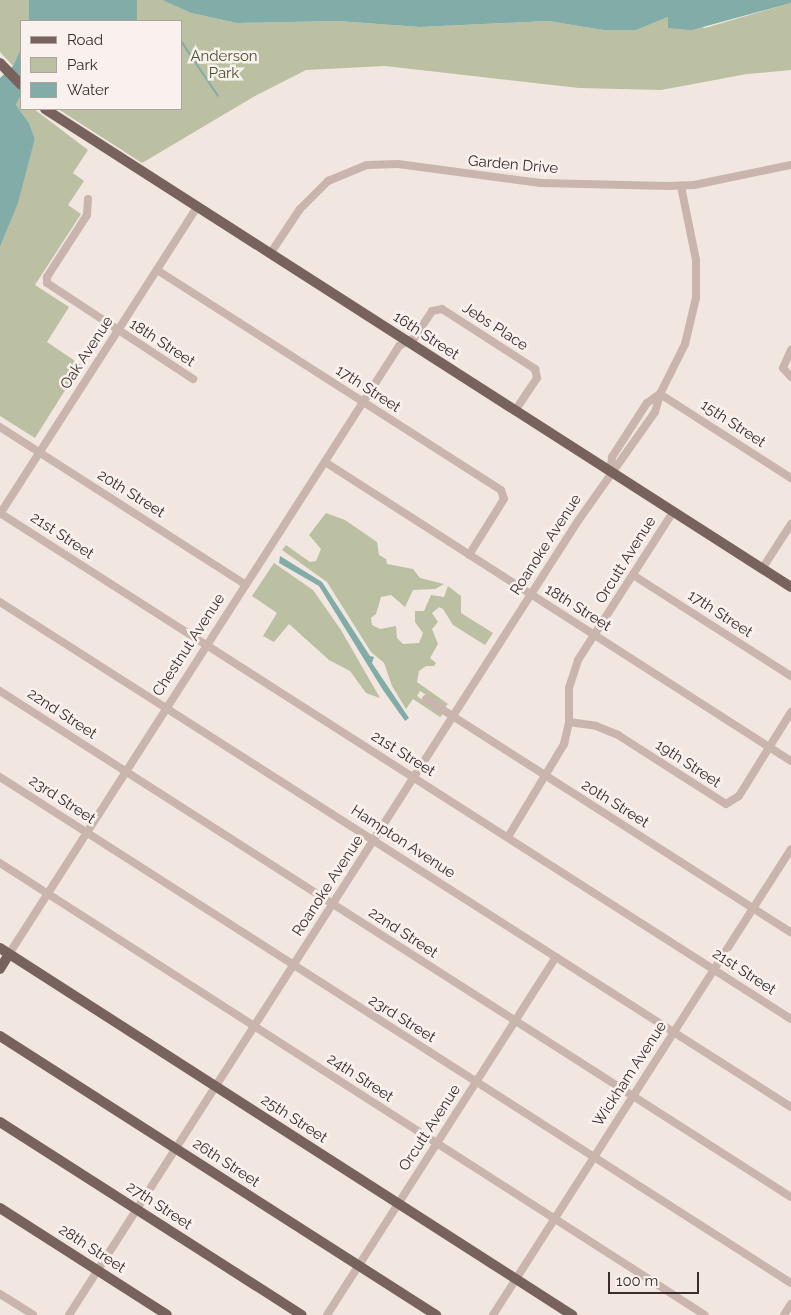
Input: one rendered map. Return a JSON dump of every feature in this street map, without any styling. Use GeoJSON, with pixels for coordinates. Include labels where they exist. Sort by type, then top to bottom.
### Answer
{"type":"FeatureCollection","features":[{"type":"Feature","properties":{"kind":"main road"},"geometry":{"type":"LineString","coordinates":[[2,64],[20,84]]}},
{"type":"Feature","properties":{"kind":"main road","name":"16th Street"},"geometry":{"type":"LineString","coordinates":[[47,110],[791,588]]}},
{"type":"Feature","properties":{"kind":"main road","name":"25th Street"},"geometry":{"type":"LineString","coordinates":[[0,948],[572,1315]]}},
{"type":"Feature","properties":{"kind":"main road","name":"Chestnut Avenue"},"geometry":{"type":"LineString","coordinates":[[0,969],[9,954]]}},
{"type":"Feature","properties":{"kind":"main road","name":"26th Street"},"geometry":{"type":"LineString","coordinates":[[0,1036],[436,1315]]}},
{"type":"Feature","properties":{"kind":"main road","name":"27th Street"},"geometry":{"type":"LineString","coordinates":[[0,1122],[302,1315]]}},
{"type":"Feature","properties":{"kind":"main road","name":"28th Street"},"geometry":{"type":"LineString","coordinates":[[0,1208],[167,1315]]}},
{"type":"Feature","properties":{"kind":"street","name":"Garden Drive"},"geometry":{"type":"LineString","coordinates":[[270,254],[300,208],[328,181],[367,165],[398,164],[541,183],[681,186],[791,165]]}},
{"type":"Feature","properties":{"kind":"street","name":"Roanoke Avenue"},"geometry":{"type":"LineString","coordinates":[[69,1315],[610,472],[622,462],[655,412],[660,394],[685,344],[696,298],[696,260],[681,186]]}},
{"type":"Feature","properties":{"kind":"street","name":"18th Street"},"geometry":{"type":"LineString","coordinates":[[88,199],[86,216],[46,277],[50,286],[193,379]]}},
{"type":"Feature","properties":{"kind":"street","name":"Oak Avenue"},"geometry":{"type":"LineString","coordinates":[[0,513],[197,207]]}},
{"type":"Feature","properties":{"kind":"street","name":"17th Street"},"geometry":{"type":"LineString","coordinates":[[157,270],[505,494],[504,499],[469,554]]}},
{"type":"Feature","properties":{"kind":"street","name":"Jebs Place"},"geometry":{"type":"LineString","coordinates":[[406,341],[414,338],[432,311],[442,309],[537,372],[537,378],[515,411]]}},
{"type":"Feature","properties":{"kind":"street","name":"Chestnut Avenue"},"geometry":{"type":"LineString","coordinates":[[9,954],[399,346],[406,341]]}},
{"type":"Feature","properties":{"kind":"street"},"geometry":{"type":"LineString","coordinates":[[791,350],[780,368],[791,377]]}},
{"type":"Feature","properties":{"kind":"street","name":"Roanoke Avenue"},"geometry":{"type":"LineString","coordinates":[[610,472],[612,457],[647,403],[660,394]]}},
{"type":"Feature","properties":{"kind":"street","name":"15th Street"},"geometry":{"type":"LineString","coordinates":[[660,394],[791,478]]}},
{"type":"Feature","properties":{"kind":"street","name":"20th Street"},"geometry":{"type":"LineString","coordinates":[[0,427],[246,585]]}},
{"type":"Feature","properties":{"kind":"street","name":"18th Street"},"geometry":{"type":"LineString","coordinates":[[325,462],[791,761]]}},
{"type":"Feature","properties":{"kind":"street","name":"Orcutt Avenue"},"geometry":{"type":"LineString","coordinates":[[508,837],[546,777],[564,744],[569,722],[571,679],[595,635],[673,512]]}},
{"type":"Feature","properties":{"kind":"street","name":"21st Street"},"geometry":{"type":"LineString","coordinates":[[0,513],[791,1018]]}},
{"type":"Feature","properties":{"kind":"street"},"geometry":{"type":"LineString","coordinates":[[762,569],[791,524]]}},
{"type":"Feature","properties":{"kind":"street","name":"17th Street"},"geometry":{"type":"LineString","coordinates":[[633,575],[791,676]]}},
{"type":"Feature","properties":{"kind":"street","name":"Hampton Avenue"},"geometry":{"type":"LineString","coordinates":[[0,602],[791,1107]]}},
{"type":"Feature","properties":{"kind":"street","name":"22nd Street"},"geometry":{"type":"LineString","coordinates":[[0,691],[791,1197]]}},
{"type":"Feature","properties":{"kind":"street","name":"20th Street"},"geometry":{"type":"LineString","coordinates":[[426,699],[791,932]]}},
{"type":"Feature","properties":{"kind":"street"},"geometry":{"type":"LineString","coordinates":[[769,747],[791,712]]}},
{"type":"Feature","properties":{"kind":"street","name":"19th Street"},"geometry":{"type":"LineString","coordinates":[[569,722],[596,726],[618,735],[726,804],[738,796],[769,747]]}},
{"type":"Feature","properties":{"kind":"street","name":"23rd Street"},"geometry":{"type":"LineString","coordinates":[[0,777],[791,1283]]}},
{"type":"Feature","properties":{"kind":"street","name":"Wickham Avenue"},"geometry":{"type":"LineString","coordinates":[[493,1315],[791,849]]}},
{"type":"Feature","properties":{"kind":"street","name":"24th Street"},"geometry":{"type":"LineString","coordinates":[[0,863],[705,1315]]}},
{"type":"Feature","properties":{"kind":"street","name":"Orcutt Avenue"},"geometry":{"type":"LineString","coordinates":[[327,1315],[556,957]]}},
{"type":"Feature","properties":{"kind":"street"},"geometry":{"type":"LineString","coordinates":[[0,1294],[33,1315]]}},
{"type":"Feature","properties":{"kind":"street"},"geometry":{"type":"LineString","coordinates":[[784,1315],[791,1304]]}},
{"type":"Feature","properties":{"kind":"green space"},"geometry":{"type":"Polygon","coordinates":[[[0,0],[29,0],[33,14],[32,20],[20,20],[20,50],[13,66],[0,52],[0,0]]]}},
{"type":"Feature","properties":{"kind":"green space","name":"Anderson Park"},"geometry":{"type":"Polygon","coordinates":[[[137,0],[162,0],[191,13],[237,23],[337,21],[420,27],[548,21],[603,30],[636,30],[668,17],[705,28],[791,3],[791,70],[747,74],[661,90],[579,88],[385,66],[306,70],[255,96],[142,163],[60,110],[182,110],[182,20],[127,20],[137,0]]]}},
{"type":"Feature","properties":{"kind":"green space"},"geometry":{"type":"Polygon","coordinates":[[[20,95],[20,110],[35,110],[88,150],[73,173],[84,181],[68,205],[81,214],[35,285],[69,307],[47,342],[81,365],[35,438],[0,416],[0,247],[18,202],[35,139],[29,123],[16,105],[20,95]]]}},
{"type":"Feature","properties":{"kind":"green space"},"geometry":{"type":"Polygon","coordinates":[[[326,513],[345,520],[377,542],[379,555],[386,559],[387,564],[413,569],[420,578],[444,584],[435,589],[413,590],[405,607],[391,595],[381,597],[376,614],[371,618],[372,625],[380,629],[396,626],[397,638],[403,644],[419,643],[423,633],[415,622],[415,611],[424,611],[431,595],[444,597],[448,586],[461,596],[461,613],[493,633],[485,645],[453,625],[443,609],[439,607],[432,613],[438,622],[432,629],[438,644],[430,658],[436,663],[434,666],[426,666],[419,671],[417,682],[448,704],[445,707],[420,691],[417,696],[443,714],[440,717],[413,699],[406,709],[392,686],[384,663],[371,652],[327,582],[282,550],[286,545],[310,562],[316,561],[321,549],[309,535],[326,513]]]}},
{"type":"Feature","properties":{"kind":"green space"},"geometry":{"type":"Polygon","coordinates":[[[274,563],[313,590],[341,630],[380,698],[366,693],[350,671],[329,660],[289,624],[274,642],[263,636],[277,613],[252,596],[274,563]]]}},
{"type":"Feature","properties":{"kind":"water"},"geometry":{"type":"Polygon","coordinates":[[[29,0],[137,0],[137,20],[29,20],[29,0]]]}},
{"type":"Feature","properties":{"kind":"water"},"geometry":{"type":"Polygon","coordinates":[[[162,0],[791,0],[791,3],[692,30],[668,28],[668,17],[636,30],[603,30],[548,21],[420,27],[337,21],[237,23],[191,13],[162,0]]]}},
{"type":"Feature","properties":{"kind":"water"},"geometry":{"type":"Polygon","coordinates":[[[20,50],[20,96],[16,105],[29,123],[35,139],[18,203],[0,247],[0,78],[13,66],[20,50]]]}},
{"type":"Feature","properties":{"kind":"water"},"geometry":{"type":"Polygon","coordinates":[[[280,556],[322,582],[370,656],[374,657],[372,663],[409,718],[405,721],[383,690],[319,586],[279,563],[280,556]]]}},
{"type":"Feature","properties":{"kind":"waterway"},"geometry":{"type":"LineString","coordinates":[[182,42],[218,96]]}}]}
